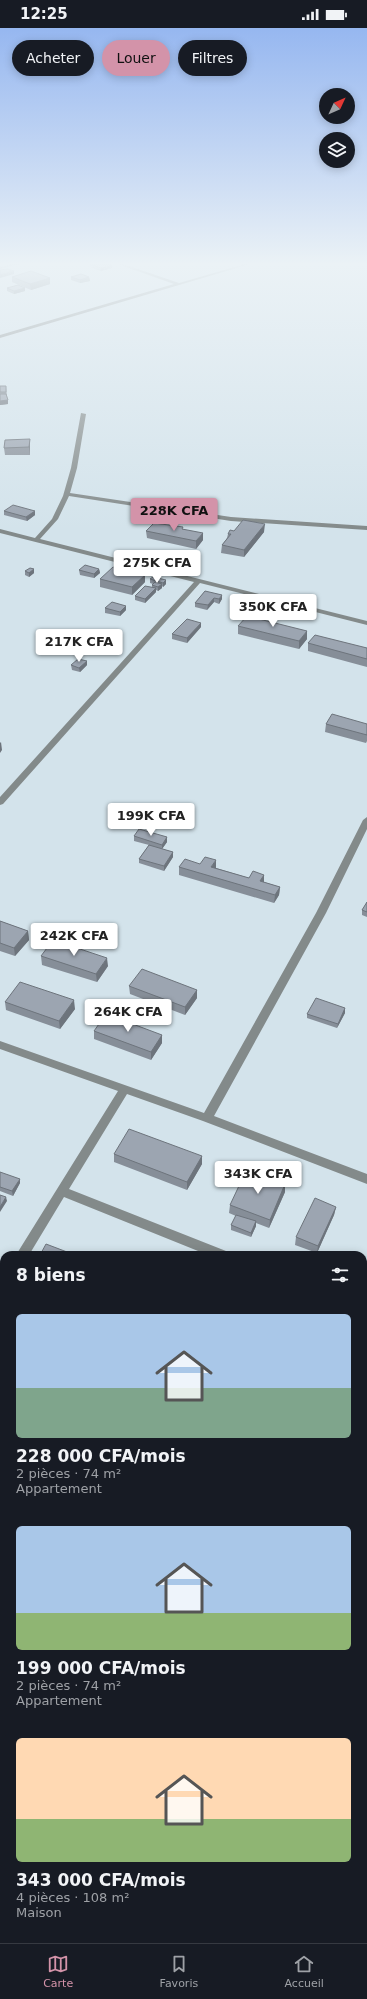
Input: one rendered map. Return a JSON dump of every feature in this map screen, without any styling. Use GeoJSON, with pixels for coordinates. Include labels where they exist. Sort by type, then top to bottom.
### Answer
{"type":"FeatureCollection","features":[{"type":"Feature","properties":{"kind":"street"},"geometry":{"type":"LineString","coordinates":[[36,540],[55,518],[66,494],[77,458],[82,414]]}},
{"type":"Feature","properties":{"kind":"street"},"geometry":{"type":"LineString","coordinates":[[66,494],[231,519],[367,528]]}},
{"type":"Feature","properties":{"kind":"street"},"geometry":{"type":"LineString","coordinates":[[0,531],[367,623]]}},
{"type":"Feature","properties":{"kind":"street"},"geometry":{"type":"LineString","coordinates":[[0,802],[199,580]]}},
{"type":"Feature","properties":{"kind":"street"},"geometry":{"type":"LineString","coordinates":[[207,1118],[321,913],[367,820]]}},
{"type":"Feature","properties":{"kind":"street"},"geometry":{"type":"LineString","coordinates":[[0,1045],[207,1118],[367,1179]]}},
{"type":"Feature","properties":{"kind":"street"},"geometry":{"type":"LineString","coordinates":[[24,1251],[125,1090]]}},
{"type":"Feature","properties":{"kind":"street"},"geometry":{"type":"LineString","coordinates":[[62,1191],[212,1251]]}},
{"type":"Feature","properties":{"kind":"building"},"geometry":{"type":"Polygon","coordinates":[[[0,386],[6,386],[6,392],[0,392],[0,386]]]}},
{"type":"Feature","properties":{"kind":"building"},"geometry":{"type":"Polygon","coordinates":[[[0,394],[6,394],[8,400],[0,401],[0,394]]]}},
{"type":"Feature","properties":{"kind":"building"},"geometry":{"type":"Polygon","coordinates":[[[30,439],[29,447],[4,448],[5,440],[30,439]]]}},
{"type":"Feature","properties":{"kind":"building"},"geometry":{"type":"Polygon","coordinates":[[[13,505],[35,511],[26,517],[4,511],[13,505]]]}},
{"type":"Feature","properties":{"kind":"building"},"geometry":{"type":"Polygon","coordinates":[[[243,520],[265,524],[244,550],[222,545],[231,534],[228,534],[230,530],[234,531],[243,520]]]}},
{"type":"Feature","properties":{"kind":"building"},"geometry":{"type":"Polygon","coordinates":[[[154,523],[183,527],[182,529],[203,533],[196,541],[146,531],[154,523]]]}},
{"type":"Feature","properties":{"kind":"building"},"geometry":{"type":"Polygon","coordinates":[[[85,565],[99,569],[94,574],[79,570],[85,565]]]}},
{"type":"Feature","properties":{"kind":"building"},"geometry":{"type":"Polygon","coordinates":[[[113,567],[145,575],[132,587],[100,579],[113,567]]]}},
{"type":"Feature","properties":{"kind":"building"},"geometry":{"type":"Polygon","coordinates":[[[30,568],[34,569],[29,573],[25,571],[30,568]]]}},
{"type":"Feature","properties":{"kind":"building"},"geometry":{"type":"Polygon","coordinates":[[[153,577],[166,580],[163,583],[150,579],[153,577]]]}},
{"type":"Feature","properties":{"kind":"building"},"geometry":{"type":"Polygon","coordinates":[[[155,582],[162,584],[158,587],[152,585],[155,582]]]}},
{"type":"Feature","properties":{"kind":"building"},"geometry":{"type":"Polygon","coordinates":[[[145,586],[156,588],[145,599],[135,596],[145,586]]]}},
{"type":"Feature","properties":{"kind":"building"},"geometry":{"type":"Polygon","coordinates":[[[205,591],[222,595],[219,599],[214,598],[208,605],[195,603],[205,591]]]}},
{"type":"Feature","properties":{"kind":"building"},"geometry":{"type":"Polygon","coordinates":[[[112,602],[126,606],[120,612],[105,608],[112,602]]]}},
{"type":"Feature","properties":{"kind":"building"},"geometry":{"type":"Polygon","coordinates":[[[247,616],[307,631],[299,641],[238,626],[247,616]]]}},
{"type":"Feature","properties":{"kind":"building"},"geometry":{"type":"Polygon","coordinates":[[[187,619],[201,623],[187,638],[172,634],[187,619]]]}},
{"type":"Feature","properties":{"kind":"building"},"geometry":{"type":"Polygon","coordinates":[[[315,635],[367,648],[367,659],[308,643],[315,635]]]}},
{"type":"Feature","properties":{"kind":"building"},"geometry":{"type":"Polygon","coordinates":[[[78,659],[87,661],[79,668],[71,665],[78,659]]]}},
{"type":"Feature","properties":{"kind":"building"},"geometry":{"type":"Polygon","coordinates":[[[332,714],[367,724],[367,735],[326,724],[332,714]]]}},
{"type":"Feature","properties":{"kind":"building"},"geometry":{"type":"Polygon","coordinates":[[[139,829],[167,837],[162,845],[134,836],[139,829]]]}},
{"type":"Feature","properties":{"kind":"building"},"geometry":{"type":"Polygon","coordinates":[[[149,845],[173,852],[164,866],[139,859],[149,845]]]}},
{"type":"Feature","properties":{"kind":"building"},"geometry":{"type":"Polygon","coordinates":[[[205,857],[216,860],[211,867],[249,878],[253,871],[264,875],[260,881],[280,887],[275,895],[179,867],[185,859],[200,864],[205,857]]]}},
{"type":"Feature","properties":{"kind":"building"},"geometry":{"type":"Polygon","coordinates":[[[367,902],[367,912],[362,910],[367,902]]]}},
{"type":"Feature","properties":{"kind":"building"},"geometry":{"type":"Polygon","coordinates":[[[0,921],[28,931],[14,948],[0,943],[0,921]]]}},
{"type":"Feature","properties":{"kind":"building"},"geometry":{"type":"Polygon","coordinates":[[[53,940],[107,958],[96,974],[41,956],[53,940]]]}},
{"type":"Feature","properties":{"kind":"building"},"geometry":{"type":"Polygon","coordinates":[[[142,969],[197,990],[185,1007],[129,986],[142,969]]]}},
{"type":"Feature","properties":{"kind":"building"},"geometry":{"type":"Polygon","coordinates":[[[20,982],[74,1000],[59,1021],[5,1002],[20,982]]]}},
{"type":"Feature","properties":{"kind":"building"},"geometry":{"type":"Polygon","coordinates":[[[316,998],[345,1008],[338,1024],[307,1014],[316,998]]]}},
{"type":"Feature","properties":{"kind":"building"},"geometry":{"type":"Polygon","coordinates":[[[106,1014],[162,1035],[151,1052],[94,1031],[106,1014]]]}},
{"type":"Feature","properties":{"kind":"building"},"geometry":{"type":"Polygon","coordinates":[[[129,1129],[202,1156],[187,1182],[114,1154],[129,1129]]]}},
{"type":"Feature","properties":{"kind":"building"},"geometry":{"type":"Polygon","coordinates":[[[246,1171],[285,1184],[270,1220],[230,1205],[246,1171]]]}},
{"type":"Feature","properties":{"kind":"building"},"geometry":{"type":"Polygon","coordinates":[[[0,1172],[20,1179],[12,1191],[0,1187],[0,1172]]]}},
{"type":"Feature","properties":{"kind":"building"},"geometry":{"type":"Polygon","coordinates":[[[0,1195],[6,1197],[0,1207],[0,1195]]]}},
{"type":"Feature","properties":{"kind":"building"},"geometry":{"type":"Polygon","coordinates":[[[315,1198],[336,1207],[318,1246],[296,1237],[315,1198]]]}},
{"type":"Feature","properties":{"kind":"building"},"geometry":{"type":"Polygon","coordinates":[[[236,1215],[256,1221],[251,1233],[231,1225],[236,1215]]]}},
{"type":"Feature","properties":{"kind":"building"},"geometry":{"type":"Polygon","coordinates":[[[46,1244],[64,1251],[42,1251],[46,1244]]]}}]}
